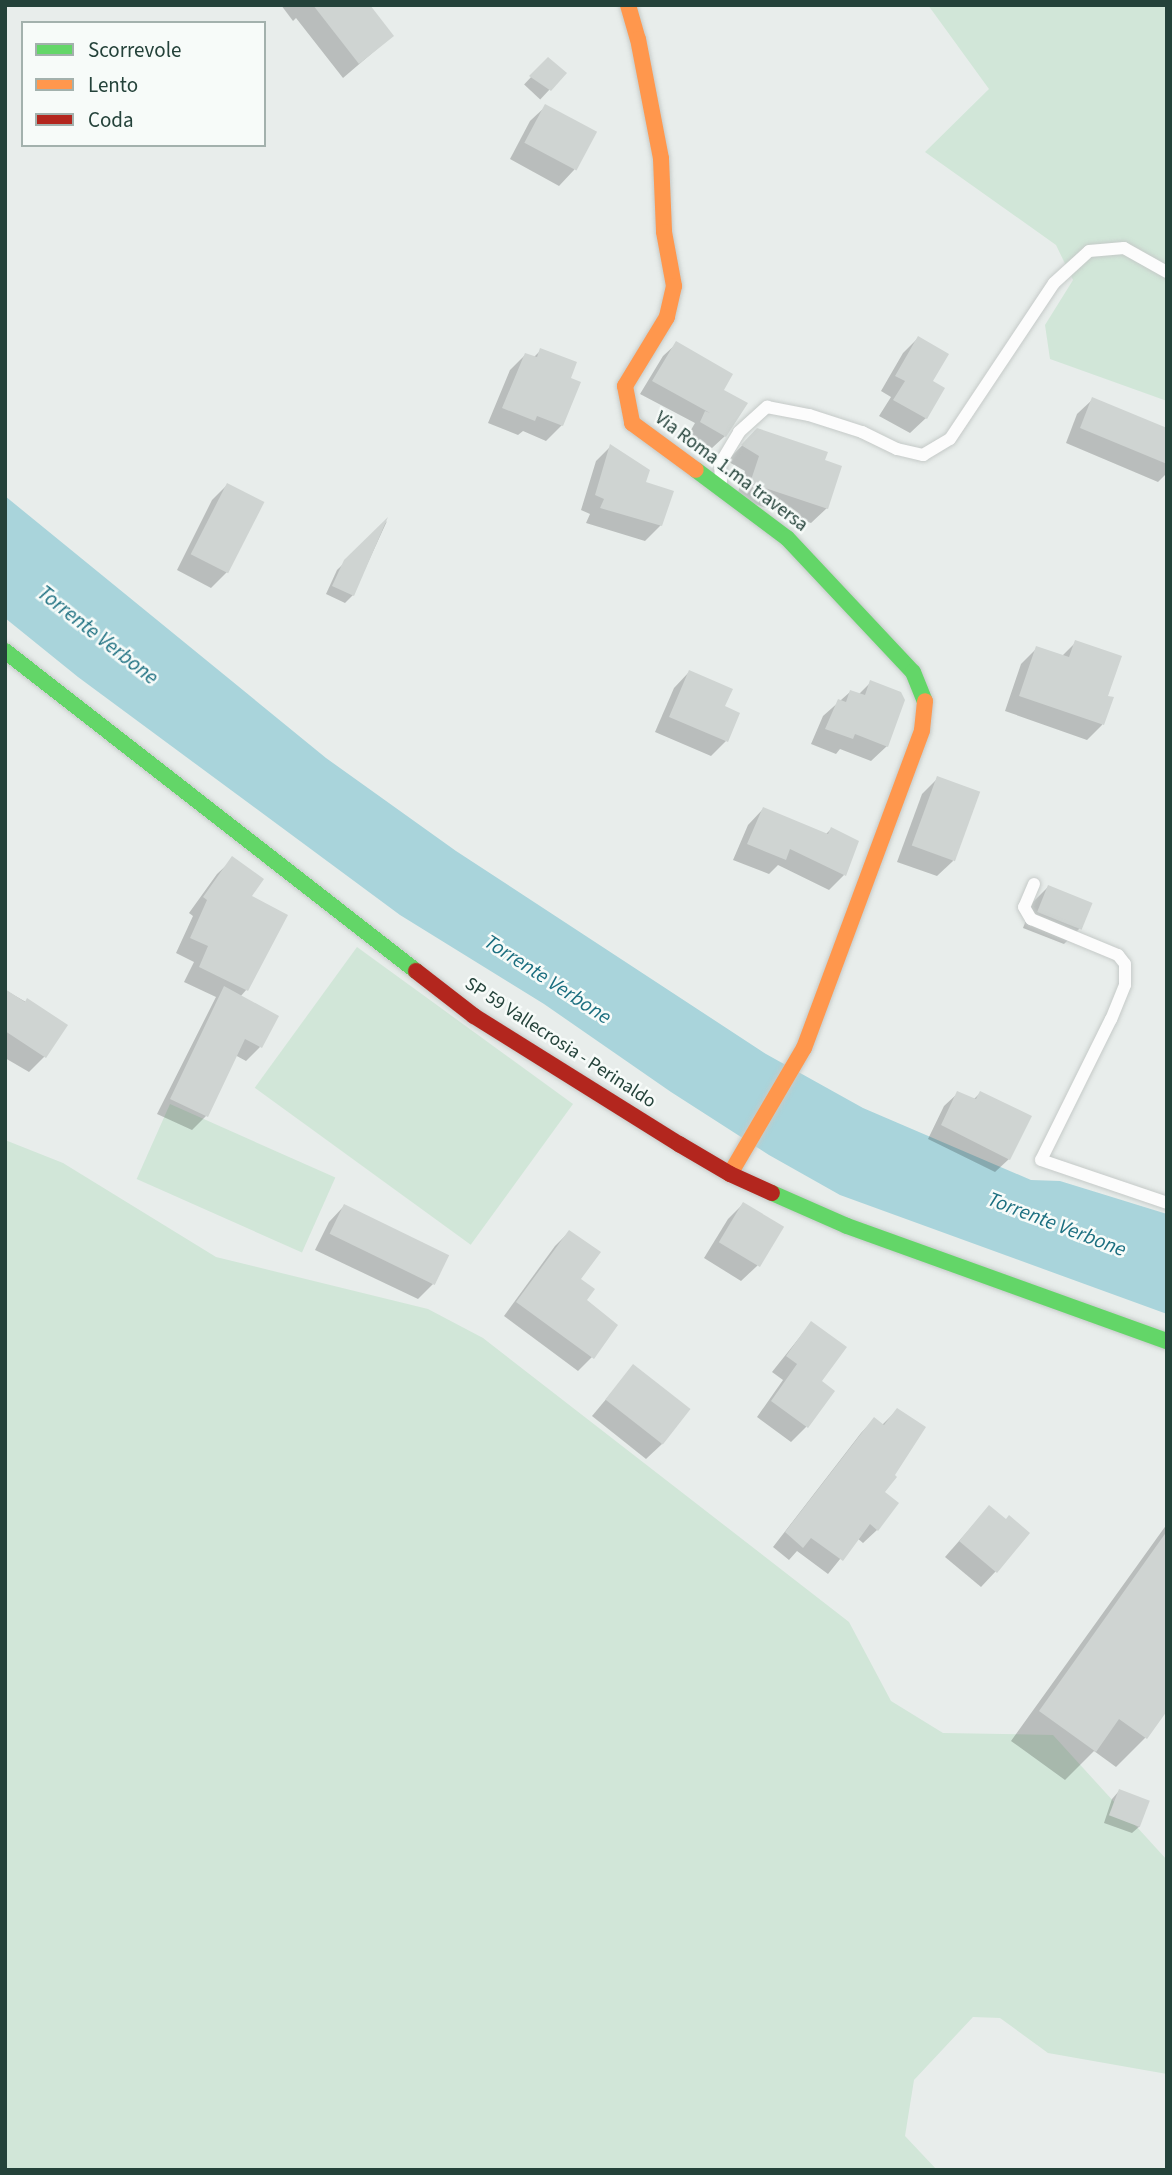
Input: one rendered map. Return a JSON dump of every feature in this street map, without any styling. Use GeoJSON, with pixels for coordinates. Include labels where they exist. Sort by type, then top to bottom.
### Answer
{"type":"FeatureCollection","features":[{"type":"Feature","properties":{"kind":"street","name":"Via Roma 1.ma traversa"},"geometry":{"type":"LineString","coordinates":[[628,5],[638,39],[661,159],[664,232],[674,286],[667,317],[625,386],[632,423],[787,538],[913,672],[926,696],[922,730],[804,1048],[730,1174]]}},
{"type":"Feature","properties":{"kind":"street","name":"SP 59 Vallecrosia - Perinaldo"},"geometry":{"type":"LineString","coordinates":[[5,651],[474,1016],[730,1174],[847,1226],[1167,1341]]}},
{"type":"Feature","properties":{"kind":"lane"},"geometry":{"type":"LineString","coordinates":[[722,488],[720,464],[739,432],[767,407],[809,415],[862,432],[897,449],[923,455],[950,439],[1054,283],[1089,251],[1124,248],[1167,272]]}},
{"type":"Feature","properties":{"kind":"lane"},"geometry":{"type":"LineString","coordinates":[[1034,884],[1024,907],[1031,919],[1118,955],[1125,964],[1125,985],[1111,1019],[1041,1160],[1167,1203]]}},
{"type":"Feature","properties":{"kind":"green space"},"geometry":{"type":"Polygon","coordinates":[[[928,5],[1167,5],[1167,401],[1050,359],[1045,325],[1073,280],[1056,245],[925,152],[989,89],[928,5]]]}},
{"type":"Feature","properties":{"kind":"green space"},"geometry":{"type":"Polygon","coordinates":[[[357,947],[573,1104],[471,1245],[255,1088],[357,947]]]}},
{"type":"Feature","properties":{"kind":"green space"},"geometry":{"type":"Polygon","coordinates":[[[170,1104],[335,1178],[302,1253],[137,1179],[170,1104]]]}},
{"type":"Feature","properties":{"kind":"green space"},"geometry":{"type":"Polygon","coordinates":[[[5,1140],[63,1163],[216,1257],[428,1309],[483,1338],[849,1622],[891,1701],[943,1733],[1053,1735],[1167,1860],[1167,2074],[1048,2053],[1000,2018],[973,2017],[914,2080],[905,2136],[937,2170],[5,2170],[5,1140]]]}},
{"type":"Feature","properties":{"kind":"water","name":"Torrente Verbone"},"geometry":{"type":"Polygon","coordinates":[[[5,496],[326,758],[456,851],[766,1054],[863,1108],[1031,1180],[1060,1181],[1167,1214],[1167,1314],[840,1195],[769,1155],[671,1092],[544,1004],[400,915],[78,677],[5,618],[5,496]]]}},
{"type":"Feature","properties":{"kind":"building"},"geometry":{"type":"Polygon","coordinates":[[[313,5],[370,5],[394,36],[359,64],[313,5]]]}},
{"type":"Feature","properties":{"kind":"building"},"geometry":{"type":"Polygon","coordinates":[[[548,57],[567,73],[551,91],[529,76],[548,57]]]}},
{"type":"Feature","properties":{"kind":"building"},"geometry":{"type":"Polygon","coordinates":[[[545,104],[597,132],[576,171],[524,143],[545,104]]]}},
{"type":"Feature","properties":{"kind":"building"},"geometry":{"type":"Polygon","coordinates":[[[918,336],[949,354],[933,381],[945,388],[927,419],[893,400],[905,381],[895,376],[918,336]]]}},
{"type":"Feature","properties":{"kind":"building"},"geometry":{"type":"Polygon","coordinates":[[[676,341],[733,374],[724,390],[748,403],[726,437],[700,422],[705,411],[710,413],[652,381],[676,341]]]}},
{"type":"Feature","properties":{"kind":"building"},"geometry":{"type":"Polygon","coordinates":[[[540,348],[577,362],[571,378],[581,382],[563,426],[537,416],[535,421],[502,408],[525,353],[537,357],[540,348]]]}},
{"type":"Feature","properties":{"kind":"building"},"geometry":{"type":"Polygon","coordinates":[[[1092,397],[1167,428],[1167,464],[1080,428],[1092,397]]]}},
{"type":"Feature","properties":{"kind":"building"},"geometry":{"type":"Polygon","coordinates":[[[757,428],[828,452],[825,460],[842,466],[828,509],[750,483],[759,456],[741,445],[757,428]]]}},
{"type":"Feature","properties":{"kind":"building"},"geometry":{"type":"Polygon","coordinates":[[[610,444],[650,470],[646,482],[674,491],[662,526],[600,508],[604,499],[595,495],[610,444]]]}},
{"type":"Feature","properties":{"kind":"building"},"geometry":{"type":"Polygon","coordinates":[[[227,483],[264,502],[228,573],[191,554],[227,483]]]}},
{"type":"Feature","properties":{"kind":"building"},"geometry":{"type":"Polygon","coordinates":[[[388,517],[354,596],[332,586],[344,560],[388,517]]]}},
{"type":"Feature","properties":{"kind":"building"},"geometry":{"type":"Polygon","coordinates":[[[1075,640],[1122,656],[1108,696],[1114,697],[1104,725],[1019,696],[1036,646],[1069,657],[1075,640]]]}},
{"type":"Feature","properties":{"kind":"building"},"geometry":{"type":"Polygon","coordinates":[[[689,670],[733,689],[725,706],[740,713],[728,742],[669,717],[689,670]]]}},
{"type":"Feature","properties":{"kind":"building"},"geometry":{"type":"Polygon","coordinates":[[[870,680],[901,692],[905,700],[888,747],[855,734],[853,739],[825,729],[838,699],[846,702],[850,690],[865,695],[870,680]]]}},
{"type":"Feature","properties":{"kind":"building"},"geometry":{"type":"Polygon","coordinates":[[[937,776],[980,792],[955,861],[912,846],[937,776]]]}},
{"type":"Feature","properties":{"kind":"building"},"geometry":{"type":"Polygon","coordinates":[[[763,807],[828,834],[831,827],[859,841],[846,876],[790,849],[786,860],[747,844],[763,807]]]}},
{"type":"Feature","properties":{"kind":"building"},"geometry":{"type":"Polygon","coordinates":[[[232,856],[264,879],[252,896],[288,915],[248,991],[199,967],[208,946],[190,938],[207,900],[203,897],[232,856]]]}},
{"type":"Feature","properties":{"kind":"building"},"geometry":{"type":"Polygon","coordinates":[[[1048,885],[1093,903],[1082,930],[1037,912],[1048,885]]]}},
{"type":"Feature","properties":{"kind":"building"},"geometry":{"type":"Polygon","coordinates":[[[224,986],[279,1016],[262,1048],[245,1039],[208,1117],[170,1099],[224,986]]]}},
{"type":"Feature","properties":{"kind":"building"},"geometry":{"type":"Polygon","coordinates":[[[5,989],[25,1002],[27,998],[68,1025],[46,1058],[5,1031],[5,989]]]}},
{"type":"Feature","properties":{"kind":"building"},"geometry":{"type":"Polygon","coordinates":[[[957,1091],[976,1099],[980,1091],[1032,1116],[1010,1160],[941,1125],[957,1091]]]}},
{"type":"Feature","properties":{"kind":"building"},"geometry":{"type":"Polygon","coordinates":[[[743,1202],[784,1227],[760,1267],[719,1242],[743,1202]]]}},
{"type":"Feature","properties":{"kind":"building"},"geometry":{"type":"Polygon","coordinates":[[[344,1204],[449,1255],[435,1285],[330,1234],[344,1204]]]}},
{"type":"Feature","properties":{"kind":"building"},"geometry":{"type":"Polygon","coordinates":[[[569,1230],[601,1252],[581,1279],[595,1289],[587,1300],[618,1325],[594,1359],[516,1302],[569,1230]]]}},
{"type":"Feature","properties":{"kind":"building"},"geometry":{"type":"Polygon","coordinates":[[[811,1321],[847,1347],[822,1381],[835,1391],[808,1428],[771,1401],[797,1364],[786,1356],[811,1321]]]}},
{"type":"Feature","properties":{"kind":"building"},"geometry":{"type":"Polygon","coordinates":[[[633,1364],[691,1409],[663,1444],[605,1399],[633,1364]]]}},
{"type":"Feature","properties":{"kind":"building"},"geometry":{"type":"Polygon","coordinates":[[[897,1408],[926,1427],[895,1475],[897,1477],[885,1492],[899,1503],[878,1531],[870,1524],[843,1561],[811,1538],[803,1548],[785,1532],[874,1417],[884,1425],[897,1408]]]}},
{"type":"Feature","properties":{"kind":"building"},"geometry":{"type":"Polygon","coordinates":[[[989,1505],[1006,1519],[1009,1515],[1030,1533],[997,1573],[959,1541],[989,1505]]]}},
{"type":"Feature","properties":{"kind":"building"},"geometry":{"type":"Polygon","coordinates":[[[1167,1531],[1167,1711],[1147,1739],[1119,1719],[1096,1752],[1039,1711],[1167,1531]]]}},
{"type":"Feature","properties":{"kind":"building"},"geometry":{"type":"Polygon","coordinates":[[[1119,1789],[1150,1801],[1140,1827],[1109,1815],[1119,1789]]]}},
{"type":"Feature","properties":{"kind":"traffic: fast"},"geometry":{"type":"LineString","coordinates":[[696,470],[787,538],[913,672],[925,701]]}},
{"type":"Feature","properties":{"kind":"traffic: fast"},"geometry":{"type":"LineString","coordinates":[[5,651],[416,971]]}},
{"type":"Feature","properties":{"kind":"traffic: fast"},"geometry":{"type":"LineString","coordinates":[[772,1193],[847,1226],[1167,1341]]}},
{"type":"Feature","properties":{"kind":"traffic: slow"},"geometry":{"type":"LineString","coordinates":[[628,5],[638,39],[661,159],[664,232],[674,286],[667,317],[625,386],[632,423],[696,470]]}},
{"type":"Feature","properties":{"kind":"traffic: slow"},"geometry":{"type":"LineString","coordinates":[[730,1174],[804,1048],[922,730],[925,701]]}},
{"type":"Feature","properties":{"kind":"traffic: jam"},"geometry":{"type":"LineString","coordinates":[[416,971],[474,1016],[679,1144],[730,1174],[772,1193]]}}]}
